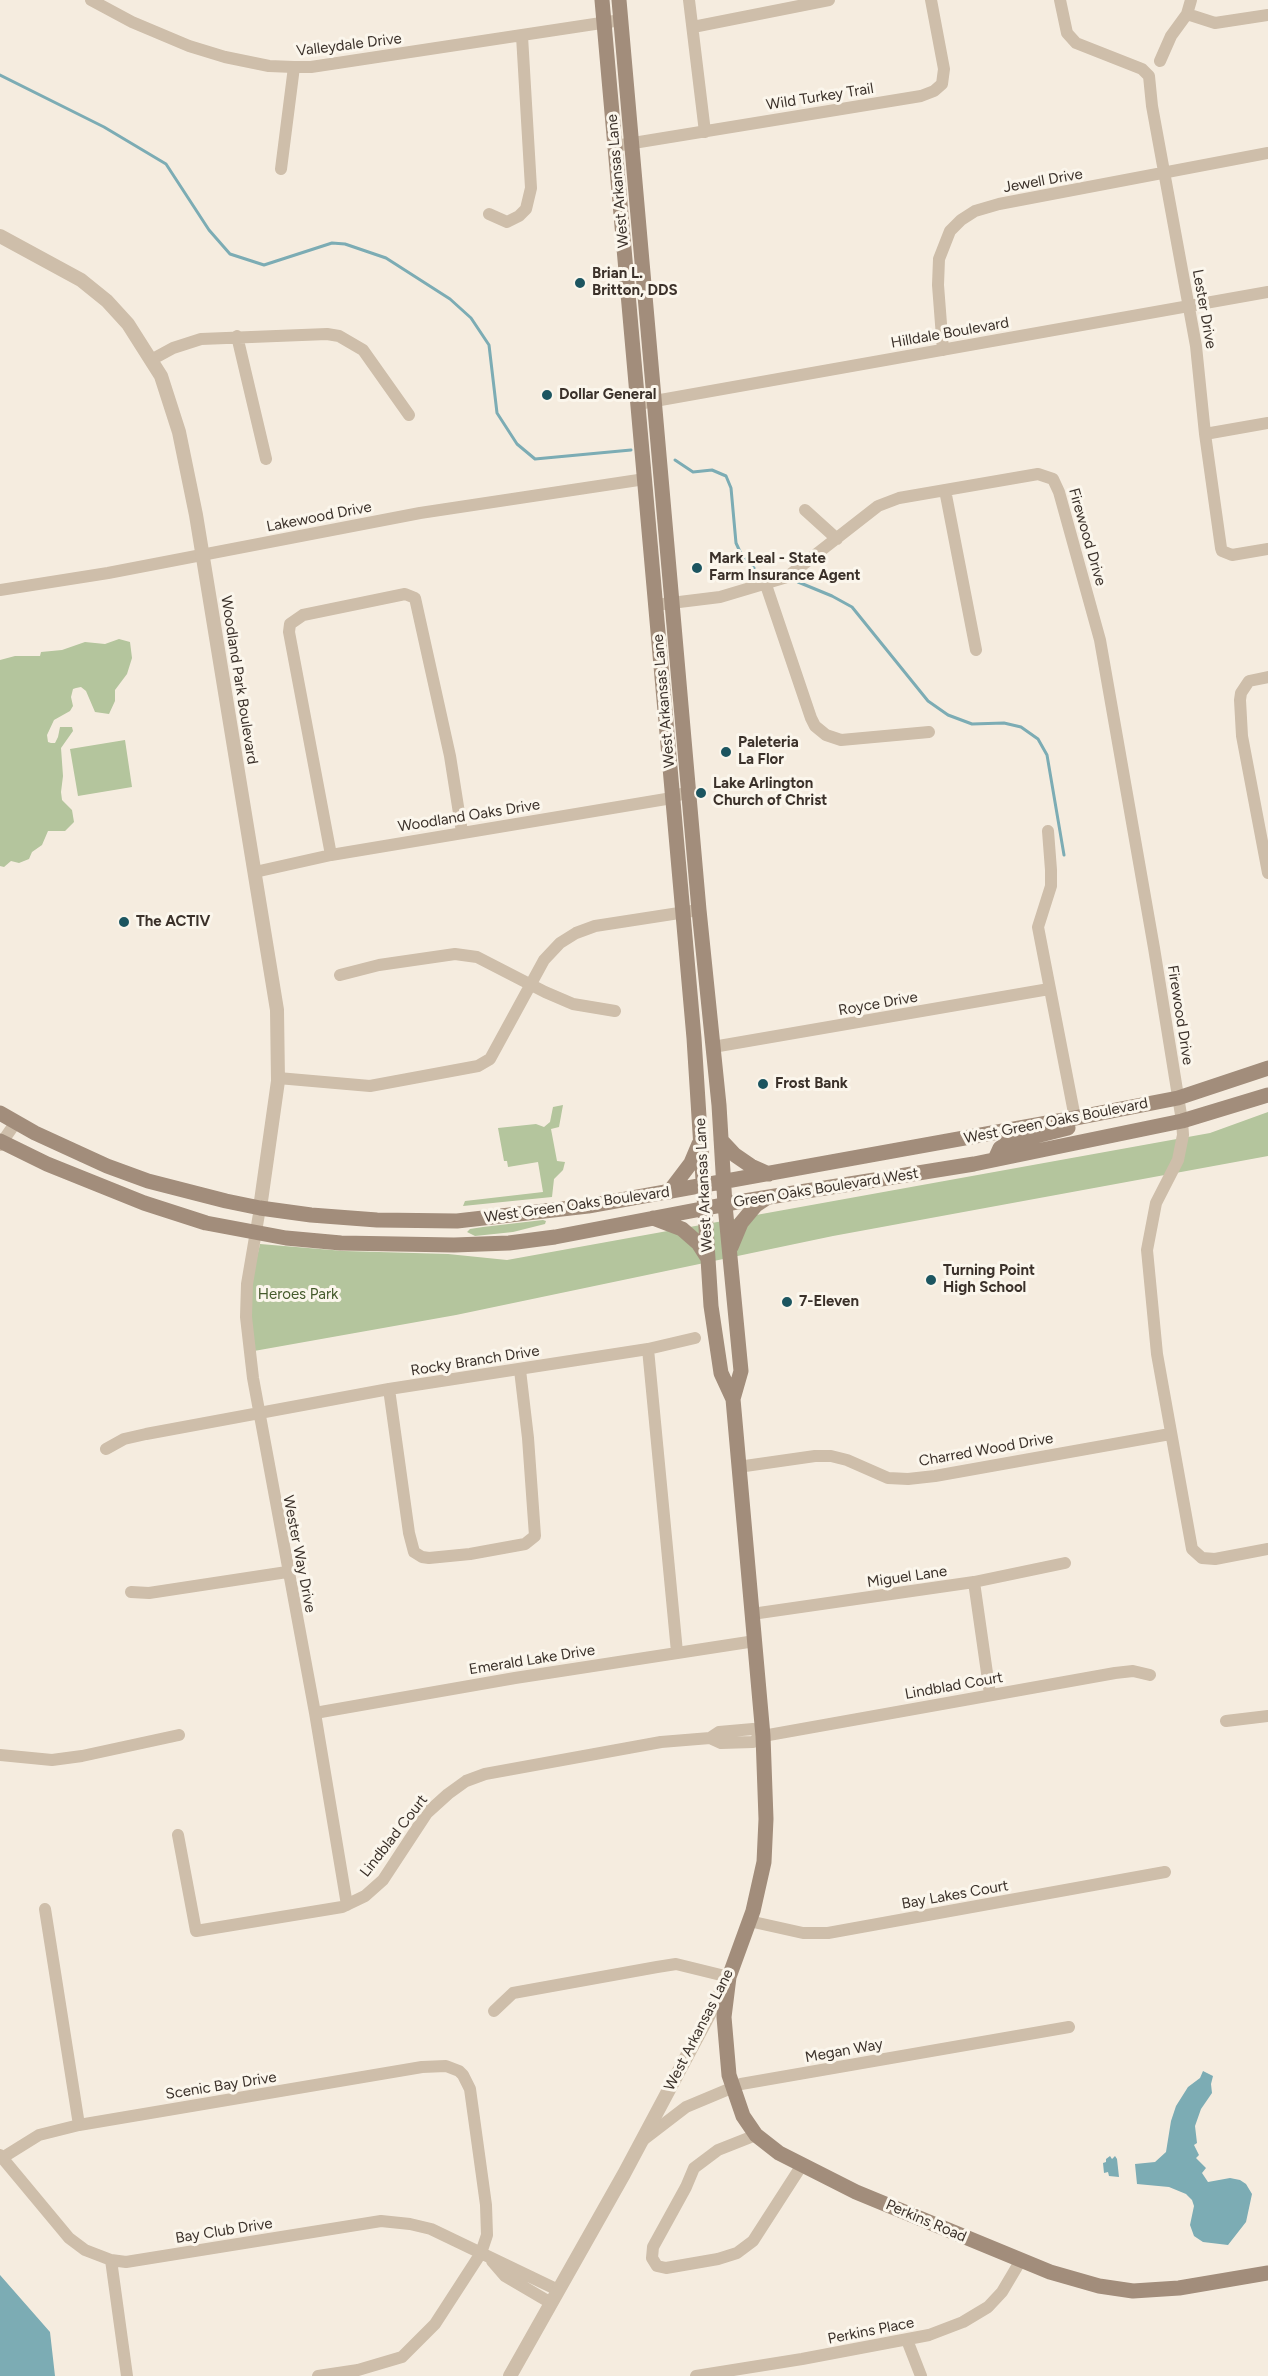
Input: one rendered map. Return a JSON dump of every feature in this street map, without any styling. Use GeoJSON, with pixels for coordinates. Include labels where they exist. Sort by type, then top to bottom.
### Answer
{"type":"FeatureCollection","features":[{"type":"Feature","properties":{"kind":"main road","name":"West Arkansas Lane"},"geometry":{"type":"LineString","coordinates":[[602,0],[698,1082],[711,1306],[721,1374],[734,1399]]}},
{"type":"Feature","properties":{"kind":"main road","name":"West Arkansas Lane"},"geometry":{"type":"LineString","coordinates":[[619,0],[741,1371],[734,1399],[738,1467],[763,1736],[766,1819],[764,1862],[749,1922],[729,1977]]}},
{"type":"Feature","properties":{"kind":"main road"},"geometry":{"type":"LineString","coordinates":[[689,981],[706,979]]}},
{"type":"Feature","properties":{"kind":"main road","name":"West Green Oaks Boulevard"},"geometry":{"type":"LineString","coordinates":[[0,1113],[107,1166],[148,1181],[260,1208],[376,1220],[457,1221],[588,1206],[1075,1118],[1178,1098],[1268,1068]]}},
{"type":"Feature","properties":{"kind":"main road","name":"Green Oaks Boulevard West"},"geometry":{"type":"LineString","coordinates":[[1,1142],[47,1164],[144,1203],[206,1222],[254,1233],[341,1243],[454,1245],[555,1237],[705,1208],[995,1159],[1182,1121],[1268,1095]]}},
{"type":"Feature","properties":{"kind":"main road"},"geometry":{"type":"LineString","coordinates":[[995,1159],[1000,1148],[1008,1143],[1060,1131],[1068,1128],[1075,1118]]}},
{"type":"Feature","properties":{"kind":"main road"},"geometry":{"type":"LineString","coordinates":[[721,1140],[735,1155],[769,1174]]}},
{"type":"Feature","properties":{"kind":"main road"},"geometry":{"type":"LineString","coordinates":[[669,1192],[691,1163],[700,1141]]}},
{"type":"Feature","properties":{"kind":"main road"},"geometry":{"type":"LineString","coordinates":[[730,1256],[735,1233],[741,1223],[766,1198]]}},
{"type":"Feature","properties":{"kind":"main road"},"geometry":{"type":"LineString","coordinates":[[653,1218],[682,1229],[698,1243],[708,1260]]}},
{"type":"Feature","properties":{"kind":"main road"},"geometry":{"type":"LineString","coordinates":[[454,1245],[457,1221]]}},
{"type":"Feature","properties":{"kind":"main road","name":"Perkins Road"},"geometry":{"type":"LineString","coordinates":[[729,1977],[724,2017],[729,2075],[743,2116],[756,2135],[779,2153],[856,2192],[1050,2272],[1099,2286],[1133,2291],[1179,2288],[1268,2273]]}},
{"type":"Feature","properties":{"kind":"street","name":"Valleydale Drive"},"geometry":{"type":"LineString","coordinates":[[91,0],[132,22],[189,46],[236,60],[269,66],[294,67],[311,67],[621,20]]}},
{"type":"Feature","properties":{"kind":"street"},"geometry":{"type":"LineString","coordinates":[[690,0],[705,132]]}},
{"type":"Feature","properties":{"kind":"street"},"geometry":{"type":"LineString","coordinates":[[693,27],[829,0]]}},
{"type":"Feature","properties":{"kind":"street","name":"Wild Turkey Trail"},"geometry":{"type":"LineString","coordinates":[[615,146],[921,96],[934,91],[942,84],[944,69],[931,0]]}},
{"type":"Feature","properties":{"kind":"street","name":"Lester Drive"},"geometry":{"type":"LineString","coordinates":[[1060,0],[1067,33],[1076,43],[1142,69],[1149,76],[1152,106],[1196,346],[1205,435],[1221,548],[1222,551],[1232,555],[1268,549]]}},
{"type":"Feature","properties":{"kind":"street"},"geometry":{"type":"LineString","coordinates":[[1160,61],[1171,36],[1186,14],[1191,0]]}},
{"type":"Feature","properties":{"kind":"street"},"geometry":{"type":"LineString","coordinates":[[1186,14],[1215,23],[1268,15]]}},
{"type":"Feature","properties":{"kind":"street"},"geometry":{"type":"LineString","coordinates":[[489,214],[507,222],[519,216],[526,209],[531,188],[522,36]]}},
{"type":"Feature","properties":{"kind":"street"},"geometry":{"type":"LineString","coordinates":[[281,169],[294,67]]}},
{"type":"Feature","properties":{"kind":"street","name":"Jewell Drive"},"geometry":{"type":"LineString","coordinates":[[943,350],[938,285],[939,259],[950,231],[961,219],[975,211],[999,204],[1268,153]]}},
{"type":"Feature","properties":{"kind":"street","name":"Woodland Park Boulevard"},"geometry":{"type":"LineString","coordinates":[[0,236],[81,280],[107,301],[128,324],[161,376],[179,432],[202,555],[277,1010],[278,1078],[260,1208]]}},
{"type":"Feature","properties":{"kind":"street","name":"Hilldale Boulevard"},"geometry":{"type":"LineString","coordinates":[[638,404],[1268,292]]}},
{"type":"Feature","properties":{"kind":"street"},"geometry":{"type":"LineString","coordinates":[[151,360],[184,343],[201,339],[327,334],[339,336],[363,350],[409,415]]}},
{"type":"Feature","properties":{"kind":"street"},"geometry":{"type":"LineString","coordinates":[[237,336],[266,459]]}},
{"type":"Feature","properties":{"kind":"street"},"geometry":{"type":"LineString","coordinates":[[1205,435],[1268,423]]}},
{"type":"Feature","properties":{"kind":"street","name":"Firewood Drive"},"geometry":{"type":"LineString","coordinates":[[945,490],[1038,474],[1053,479],[1059,492],[1100,640],[1155,948],[1184,1135],[1178,1160],[1156,1203],[1147,1250],[1157,1354],[1192,1549],[1202,1558],[1215,1559],[1268,1549]]}},
{"type":"Feature","properties":{"kind":"street","name":"Lakewood Drive"},"geometry":{"type":"LineString","coordinates":[[0,590],[202,555],[420,513],[645,479]]}},
{"type":"Feature","properties":{"kind":"street"},"geometry":{"type":"LineString","coordinates":[[656,604],[720,597],[787,577],[878,506],[899,498],[945,490],[976,650]]}},
{"type":"Feature","properties":{"kind":"street"},"geometry":{"type":"LineString","coordinates":[[805,510],[837,538]]}},
{"type":"Feature","properties":{"kind":"street"},"geometry":{"type":"LineString","coordinates":[[766,585],[815,726],[826,735],[841,740],[929,732]]}},
{"type":"Feature","properties":{"kind":"street"},"geometry":{"type":"LineString","coordinates":[[331,855],[289,632],[290,624],[303,615],[405,594],[415,598],[450,756],[462,832]]}},
{"type":"Feature","properties":{"kind":"street"},"geometry":{"type":"LineString","coordinates":[[1268,676],[1249,681],[1241,693],[1240,700],[1242,736],[1263,816],[1268,873]]}},
{"type":"Feature","properties":{"kind":"street","name":"Woodland Oaks Drive"},"geometry":{"type":"LineString","coordinates":[[255,872],[331,855],[672,798],[689,790]]}},
{"type":"Feature","properties":{"kind":"street"},"geometry":{"type":"LineString","coordinates":[[1048,831],[1052,870],[1050,886],[1038,927],[1075,1118]]}},
{"type":"Feature","properties":{"kind":"street"},"geometry":{"type":"LineString","coordinates":[[278,1078],[370,1086],[478,1066],[490,1059],[544,960],[560,943],[576,933],[595,926],[699,910]]}},
{"type":"Feature","properties":{"kind":"street"},"geometry":{"type":"LineString","coordinates":[[340,975],[378,965],[455,954],[477,957],[573,1004],[615,1011]]}},
{"type":"Feature","properties":{"kind":"street","name":"Royce Drive"},"geometry":{"type":"LineString","coordinates":[[713,1047],[1049,989]]}},
{"type":"Feature","properties":{"kind":"street"},"geometry":{"type":"LineString","coordinates":[[1,1142],[16,1122]]}},
{"type":"Feature","properties":{"kind":"street","name":"Wester Way Drive"},"geometry":{"type":"LineString","coordinates":[[260,1208],[247,1284],[246,1317],[258,1413],[315,1713],[347,1905]]}},
{"type":"Feature","properties":{"kind":"street","name":"Rocky Branch Drive"},"geometry":{"type":"LineString","coordinates":[[106,1449],[124,1439],[146,1434],[389,1389],[648,1349],[695,1338]]}},
{"type":"Feature","properties":{"kind":"street"},"geometry":{"type":"LineString","coordinates":[[648,1349],[677,1652]]}},
{"type":"Feature","properties":{"kind":"street"},"geometry":{"type":"LineString","coordinates":[[389,1389],[411,1544],[416,1554],[429,1558],[470,1554],[525,1544],[535,1536],[528,1438],[520,1370]]}},
{"type":"Feature","properties":{"kind":"street","name":"Charred Wood Drive"},"geometry":{"type":"LineString","coordinates":[[738,1467],[815,1456],[831,1456],[847,1460],[888,1478],[908,1479],[1170,1434]]}},
{"type":"Feature","properties":{"kind":"street","name":"Miguel Lane"},"geometry":{"type":"LineString","coordinates":[[752,1614],[974,1582],[1065,1563]]}},
{"type":"Feature","properties":{"kind":"street"},"geometry":{"type":"LineString","coordinates":[[130,1592],[148,1593],[287,1572]]}},
{"type":"Feature","properties":{"kind":"street"},"geometry":{"type":"LineString","coordinates":[[974,1582],[990,1694]]}},
{"type":"Feature","properties":{"kind":"street","name":"Emerald Lake Drive"},"geometry":{"type":"LineString","coordinates":[[315,1713],[754,1641]]}},
{"type":"Feature","properties":{"kind":"street","name":"Lindblad Court"},"geometry":{"type":"LineString","coordinates":[[178,1835],[196,1931],[347,1905],[365,1896],[383,1880],[427,1813],[466,1781],[485,1774],[661,1742],[710,1738],[719,1732],[753,1728],[763,1736],[1114,1673],[1133,1671],[1150,1675]]}},
{"type":"Feature","properties":{"kind":"street"},"geometry":{"type":"LineString","coordinates":[[1226,1721],[1268,1716]]}},
{"type":"Feature","properties":{"kind":"street"},"geometry":{"type":"LineString","coordinates":[[0,1755],[52,1760],[82,1756],[179,1735]]}},
{"type":"Feature","properties":{"kind":"street","name":"Bay Lakes Court"},"geometry":{"type":"LineString","coordinates":[[749,1922],[802,1933],[828,1933],[1166,1872]]}},
{"type":"Feature","properties":{"kind":"street"},"geometry":{"type":"LineString","coordinates":[[45,1909],[79,2125]]}},
{"type":"Feature","properties":{"kind":"street"},"geometry":{"type":"LineString","coordinates":[[494,2011],[513,1993],[676,1964],[729,1977]]}},
{"type":"Feature","properties":{"kind":"street","name":"West Arkansas Lane"},"geometry":{"type":"LineString","coordinates":[[514,2375],[729,1977]]}},
{"type":"Feature","properties":{"kind":"street","name":"Megan Way"},"geometry":{"type":"LineString","coordinates":[[640,2142],[686,2107],[741,2084],[1068,2027]]}},
{"type":"Feature","properties":{"kind":"street","name":"Scenic Bay Drive"},"geometry":{"type":"LineString","coordinates":[[1,2156],[39,2135],[79,2125],[422,2067],[451,2068],[464,2075],[476,2124],[487,2221],[485,2255]]}},
{"type":"Feature","properties":{"kind":"street"},"geometry":{"type":"LineString","coordinates":[[756,2135],[718,2150],[694,2168],[653,2247],[652,2258],[657,2266],[666,2268],[718,2259],[737,2253],[753,2241],[802,2165]]}},
{"type":"Feature","properties":{"kind":"street","name":"Bay Club Drive"},"geometry":{"type":"LineString","coordinates":[[1,2156],[69,2238],[84,2250],[111,2260],[126,2262],[381,2222],[410,2224],[430,2229],[558,2290]]}},
{"type":"Feature","properties":{"kind":"street"},"geometry":{"type":"LineString","coordinates":[[318,2376],[358,2370],[402,2357],[435,2324],[485,2255]]}},
{"type":"Feature","properties":{"kind":"street","name":"Bay Club Drive"},"geometry":{"type":"LineString","coordinates":[[485,2255],[505,2276],[551,2303]]}},
{"type":"Feature","properties":{"kind":"street"},"geometry":{"type":"LineString","coordinates":[[111,2260],[127,2376]]}},
{"type":"Feature","properties":{"kind":"street","name":"Perkins Place"},"geometry":{"type":"LineString","coordinates":[[696,2376],[907,2340],[963,2322],[988,2307],[1002,2292],[1021,2260]]}},
{"type":"Feature","properties":{"kind":"street"},"geometry":{"type":"LineString","coordinates":[[907,2340],[921,2376]]}},
{"type":"Feature","properties":{"kind":"green space"},"geometry":{"type":"Polygon","coordinates":[[[119,639],[130,642],[132,658],[127,674],[115,690],[115,701],[109,714],[95,712],[86,691],[81,687],[73,689],[71,697],[73,706],[70,711],[54,720],[47,735],[48,742],[55,743],[60,727],[72,727],[73,731],[61,748],[63,776],[61,792],[62,800],[72,810],[74,822],[65,831],[48,831],[42,845],[32,852],[29,859],[19,863],[11,861],[4,867],[0,866],[0,660],[15,656],[40,656],[41,652],[62,650],[85,642],[105,644],[119,639]]]}},
{"type":"Feature","properties":{"kind":"green space"},"geometry":{"type":"Polygon","coordinates":[[[125,740],[132,787],[78,796],[70,749],[125,740]]]}},
{"type":"Feature","properties":{"kind":"green space"},"geometry":{"type":"Polygon","coordinates":[[[563,1105],[559,1127],[551,1129],[557,1161],[565,1162],[563,1170],[554,1179],[552,1197],[463,1206],[465,1201],[543,1192],[538,1162],[508,1167],[507,1161],[504,1161],[498,1128],[536,1124],[544,1127],[550,1122],[553,1107],[563,1105]]]}},
{"type":"Feature","properties":{"kind":"green space","name":"Heroes Park"},"geometry":{"type":"Polygon","coordinates":[[[1268,1112],[1268,1156],[833,1236],[456,1315],[254,1351],[249,1320],[251,1283],[260,1244],[344,1251],[448,1254],[507,1260],[1210,1133],[1268,1112]]]}},
{"type":"Feature","properties":{"kind":"green space"},"geometry":{"type":"Polygon","coordinates":[[[546,1221],[545,1224],[513,1232],[475,1236],[467,1232],[470,1229],[546,1221]]]}},
{"type":"Feature","properties":{"kind":"water"},"geometry":{"type":"Polygon","coordinates":[[[1203,2071],[1213,2076],[1212,2093],[1201,2109],[1195,2126],[1197,2143],[1194,2145],[1199,2155],[1196,2158],[1206,2168],[1202,2173],[1208,2182],[1230,2178],[1240,2180],[1246,2184],[1252,2194],[1246,2222],[1228,2245],[1203,2242],[1194,2236],[1190,2225],[1194,2206],[1186,2194],[1169,2187],[1137,2184],[1135,2164],[1155,2162],[1166,2152],[1176,2106],[1188,2087],[1200,2078],[1203,2071]]]}},
{"type":"Feature","properties":{"kind":"water"},"geometry":{"type":"Polygon","coordinates":[[[1110,2156],[1112,2159],[1115,2156],[1117,2159],[1119,2177],[1109,2176],[1108,2172],[1104,2173],[1103,2163],[1110,2156]]]}},
{"type":"Feature","properties":{"kind":"water"},"geometry":{"type":"Polygon","coordinates":[[[0,2275],[50,2332],[55,2376],[0,2376],[0,2275]]]}},
{"type":"Feature","properties":{"kind":"waterway"},"geometry":{"type":"LineString","coordinates":[[0,75],[104,127],[166,164],[209,230],[230,254],[264,265],[332,243],[345,244],[386,258],[450,299],[471,318],[489,345],[497,413],[517,444],[535,459],[631,450]]}},
{"type":"Feature","properties":{"kind":"waterway"},"geometry":{"type":"LineString","coordinates":[[675,460],[693,472],[712,470],[726,476],[731,488],[736,543],[742,556],[754,568]]}},
{"type":"Feature","properties":{"kind":"waterway"},"geometry":{"type":"LineString","coordinates":[[798,582],[852,607],[928,701],[948,715],[972,724],[1004,723],[1021,727],[1038,739],[1047,755],[1064,855]]}},
{"type":"Feature","properties":{"kind":"place","name":"Brian L. Britton, DDS"},"geometry":{"type":"Point","coordinates":[580,283]}},
{"type":"Feature","properties":{"kind":"place","name":"Dollar General"},"geometry":{"type":"Point","coordinates":[547,395]}},
{"type":"Feature","properties":{"kind":"place","name":"Mark Leal - State Farm Insurance Agent"},"geometry":{"type":"Point","coordinates":[697,568]}},
{"type":"Feature","properties":{"kind":"place","name":"Paleteria La Flor"},"geometry":{"type":"Point","coordinates":[726,752]}},
{"type":"Feature","properties":{"kind":"place","name":"Lake Arlington Church of Christ"},"geometry":{"type":"Point","coordinates":[701,793]}},
{"type":"Feature","properties":{"kind":"place","name":"The ACTIV"},"geometry":{"type":"Point","coordinates":[124,922]}},
{"type":"Feature","properties":{"kind":"place","name":"Frost Bank"},"geometry":{"type":"Point","coordinates":[763,1084]}},
{"type":"Feature","properties":{"kind":"place","name":"Turning Point High School"},"geometry":{"type":"Point","coordinates":[931,1280]}},
{"type":"Feature","properties":{"kind":"place","name":"7-Eleven"},"geometry":{"type":"Point","coordinates":[787,1302]}}]}
